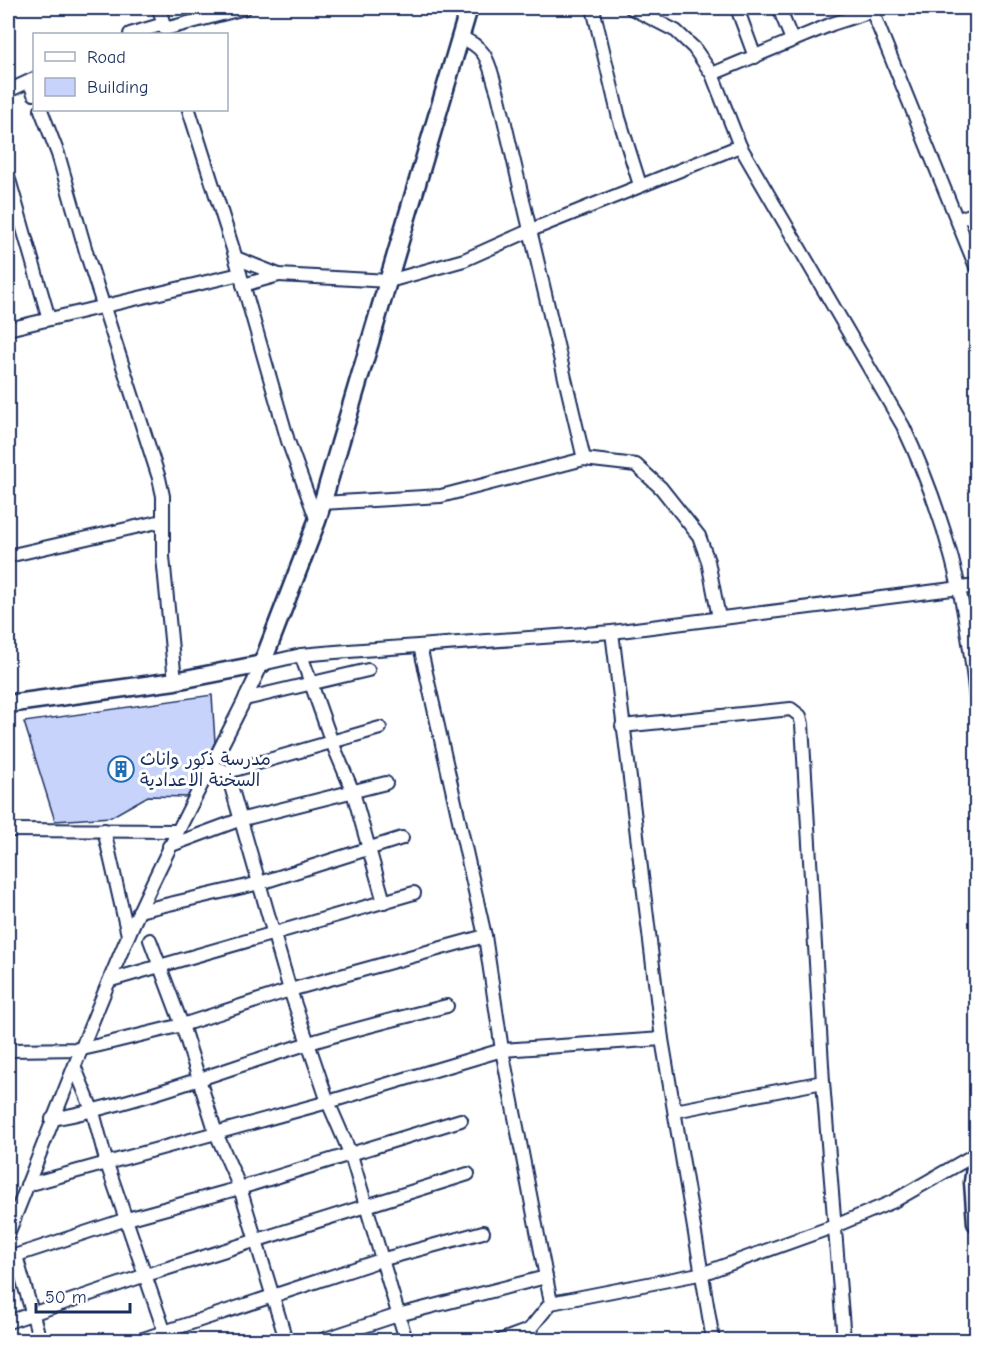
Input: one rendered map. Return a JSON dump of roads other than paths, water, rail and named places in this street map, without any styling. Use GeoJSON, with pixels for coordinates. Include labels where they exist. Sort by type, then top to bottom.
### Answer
{"type":"FeatureCollection","features":[{"type":"Feature","properties":{"kind":"street"},"geometry":{"type":"LineString","coordinates":[[159,8],[165,29]]}},
{"type":"Feature","properties":{"kind":"street"},"geometry":{"type":"LineString","coordinates":[[137,33],[165,29],[245,8]]}},
{"type":"Feature","properties":{"kind":"street"},"geometry":{"type":"LineString","coordinates":[[8,1234],[52,1119],[128,935],[169,846],[213,766],[262,664],[317,521],[469,8]]}},
{"type":"Feature","properties":{"kind":"street"},"geometry":{"type":"LineString","coordinates":[[592,8],[619,118],[640,185]]}},
{"type":"Feature","properties":{"kind":"street"},"geometry":{"type":"LineString","coordinates":[[632,8],[676,32],[694,48],[712,74],[740,146],[903,426],[938,510],[961,588],[976,699]]}},
{"type":"Feature","properties":{"kind":"street"},"geometry":{"type":"LineString","coordinates":[[737,8],[755,57]]}},
{"type":"Feature","properties":{"kind":"street"},"geometry":{"type":"LineString","coordinates":[[779,8],[792,40]]}},
{"type":"Feature","properties":{"kind":"street"},"geometry":{"type":"LineString","coordinates":[[712,74],[872,9],[959,219],[976,267]]}},
{"type":"Feature","properties":{"kind":"street"},"geometry":{"type":"LineString","coordinates":[[459,37],[478,45],[488,65],[531,230],[584,459]]}},
{"type":"Feature","properties":{"kind":"street"},"geometry":{"type":"LineString","coordinates":[[8,92],[32,80]]}},
{"type":"Feature","properties":{"kind":"street"},"geometry":{"type":"LineString","coordinates":[[40,111],[58,154],[159,478],[163,496],[163,568],[176,681]]}},
{"type":"Feature","properties":{"kind":"street"},"geometry":{"type":"LineString","coordinates":[[189,111],[236,258],[288,441],[317,521]]}},
{"type":"Feature","properties":{"kind":"street"},"geometry":{"type":"LineString","coordinates":[[8,329],[242,279],[279,275],[389,281],[464,260],[531,230],[740,146]]}},
{"type":"Feature","properties":{"kind":"street"},"geometry":{"type":"LineString","coordinates":[[8,176],[49,320]]}},
{"type":"Feature","properties":{"kind":"street"},"geometry":{"type":"LineString","coordinates":[[959,219],[976,213]]}},
{"type":"Feature","properties":{"kind":"street"},"geometry":{"type":"LineString","coordinates":[[236,258],[279,275]]}},
{"type":"Feature","properties":{"kind":"street"},"geometry":{"type":"LineString","coordinates":[[322,503],[441,496],[584,459],[636,465],[648,474],[682,512],[699,536],[708,561],[719,618]]}},
{"type":"Feature","properties":{"kind":"street"},"geometry":{"type":"LineString","coordinates":[[8,556],[162,521]]}},
{"type":"Feature","properties":{"kind":"street"},"geometry":{"type":"LineString","coordinates":[[8,704],[176,681],[301,655],[612,632],[976,586]]}},
{"type":"Feature","properties":{"kind":"street"},"geometry":{"type":"LineString","coordinates":[[612,632],[662,1039],[704,1273],[713,1341]]}},
{"type":"Feature","properties":{"kind":"street"},"geometry":{"type":"LineString","coordinates":[[420,646],[485,936],[502,1050],[552,1303],[532,1335],[502,1341]]}},
{"type":"Feature","properties":{"kind":"street"},"geometry":{"type":"LineString","coordinates":[[301,655],[331,740],[353,792],[384,902]]}},
{"type":"Feature","properties":{"kind":"street"},"geometry":{"type":"LineString","coordinates":[[245,699],[368,670]]}},
{"type":"Feature","properties":{"kind":"street"},"geometry":{"type":"LineString","coordinates":[[622,726],[774,710],[791,710],[800,716],[844,1341]]}},
{"type":"Feature","properties":{"kind":"street"},"geometry":{"type":"LineString","coordinates":[[213,766],[227,772],[331,740],[380,728]]}},
{"type":"Feature","properties":{"kind":"street"},"geometry":{"type":"LineString","coordinates":[[227,772],[290,990],[328,1102],[351,1155],[364,1206],[384,1259],[406,1341]]}},
{"type":"Feature","properties":{"kind":"street"},"geometry":{"type":"LineString","coordinates":[[169,846],[239,820],[386,783]]}},
{"type":"Feature","properties":{"kind":"street"},"geometry":{"type":"LineString","coordinates":[[8,830],[177,831]]}},
{"type":"Feature","properties":{"kind":"street"},"geometry":{"type":"LineString","coordinates":[[104,830],[128,935]]}},
{"type":"Feature","properties":{"kind":"street"},"geometry":{"type":"LineString","coordinates":[[139,911],[260,883],[402,838]]}},
{"type":"Feature","properties":{"kind":"street"},"geometry":{"type":"LineString","coordinates":[[111,980],[414,893]]}},
{"type":"Feature","properties":{"kind":"street"},"geometry":{"type":"LineString","coordinates":[[8,1050],[82,1049],[182,1025],[290,990],[485,936]]}},
{"type":"Feature","properties":{"kind":"street"},"geometry":{"type":"LineString","coordinates":[[150,940],[182,1025],[216,1133],[240,1188],[286,1341]]}},
{"type":"Feature","properties":{"kind":"street"},"geometry":{"type":"LineString","coordinates":[[52,1119],[93,1112],[199,1080],[308,1043],[447,1006]]}},
{"type":"Feature","properties":{"kind":"street"},"geometry":{"type":"LineString","coordinates":[[27,1185],[328,1102],[502,1050],[662,1039]]}},
{"type":"Feature","properties":{"kind":"street"},"geometry":{"type":"LineString","coordinates":[[75,1068],[93,1112],[107,1164],[166,1337]]}},
{"type":"Feature","properties":{"kind":"street"},"geometry":{"type":"LineString","coordinates":[[675,1111],[824,1082]]}},
{"type":"Feature","properties":{"kind":"street"},"geometry":{"type":"LineString","coordinates":[[40,1341],[12,1257],[127,1219],[240,1188],[461,1120]]}},
{"type":"Feature","properties":{"kind":"street"},"geometry":{"type":"LineString","coordinates":[[552,1303],[704,1273],[835,1226],[976,1163],[976,1222]]}},
{"type":"Feature","properties":{"kind":"street"},"geometry":{"type":"LineString","coordinates":[[8,1322],[146,1275],[468,1174]]}},
{"type":"Feature","properties":{"kind":"street"},"geometry":{"type":"LineString","coordinates":[[140,1341],[166,1337],[384,1259],[483,1232]]}},
{"type":"Feature","properties":{"kind":"street"},"geometry":{"type":"LineString","coordinates":[[322,1341],[398,1315],[546,1277]]}},
{"type":"Feature","properties":{"kind":"place","name":"مدرسة ذكور واناث السخنة الاعدادية"},"geometry":{"type":"Point","coordinates":[121,769]}}]}
